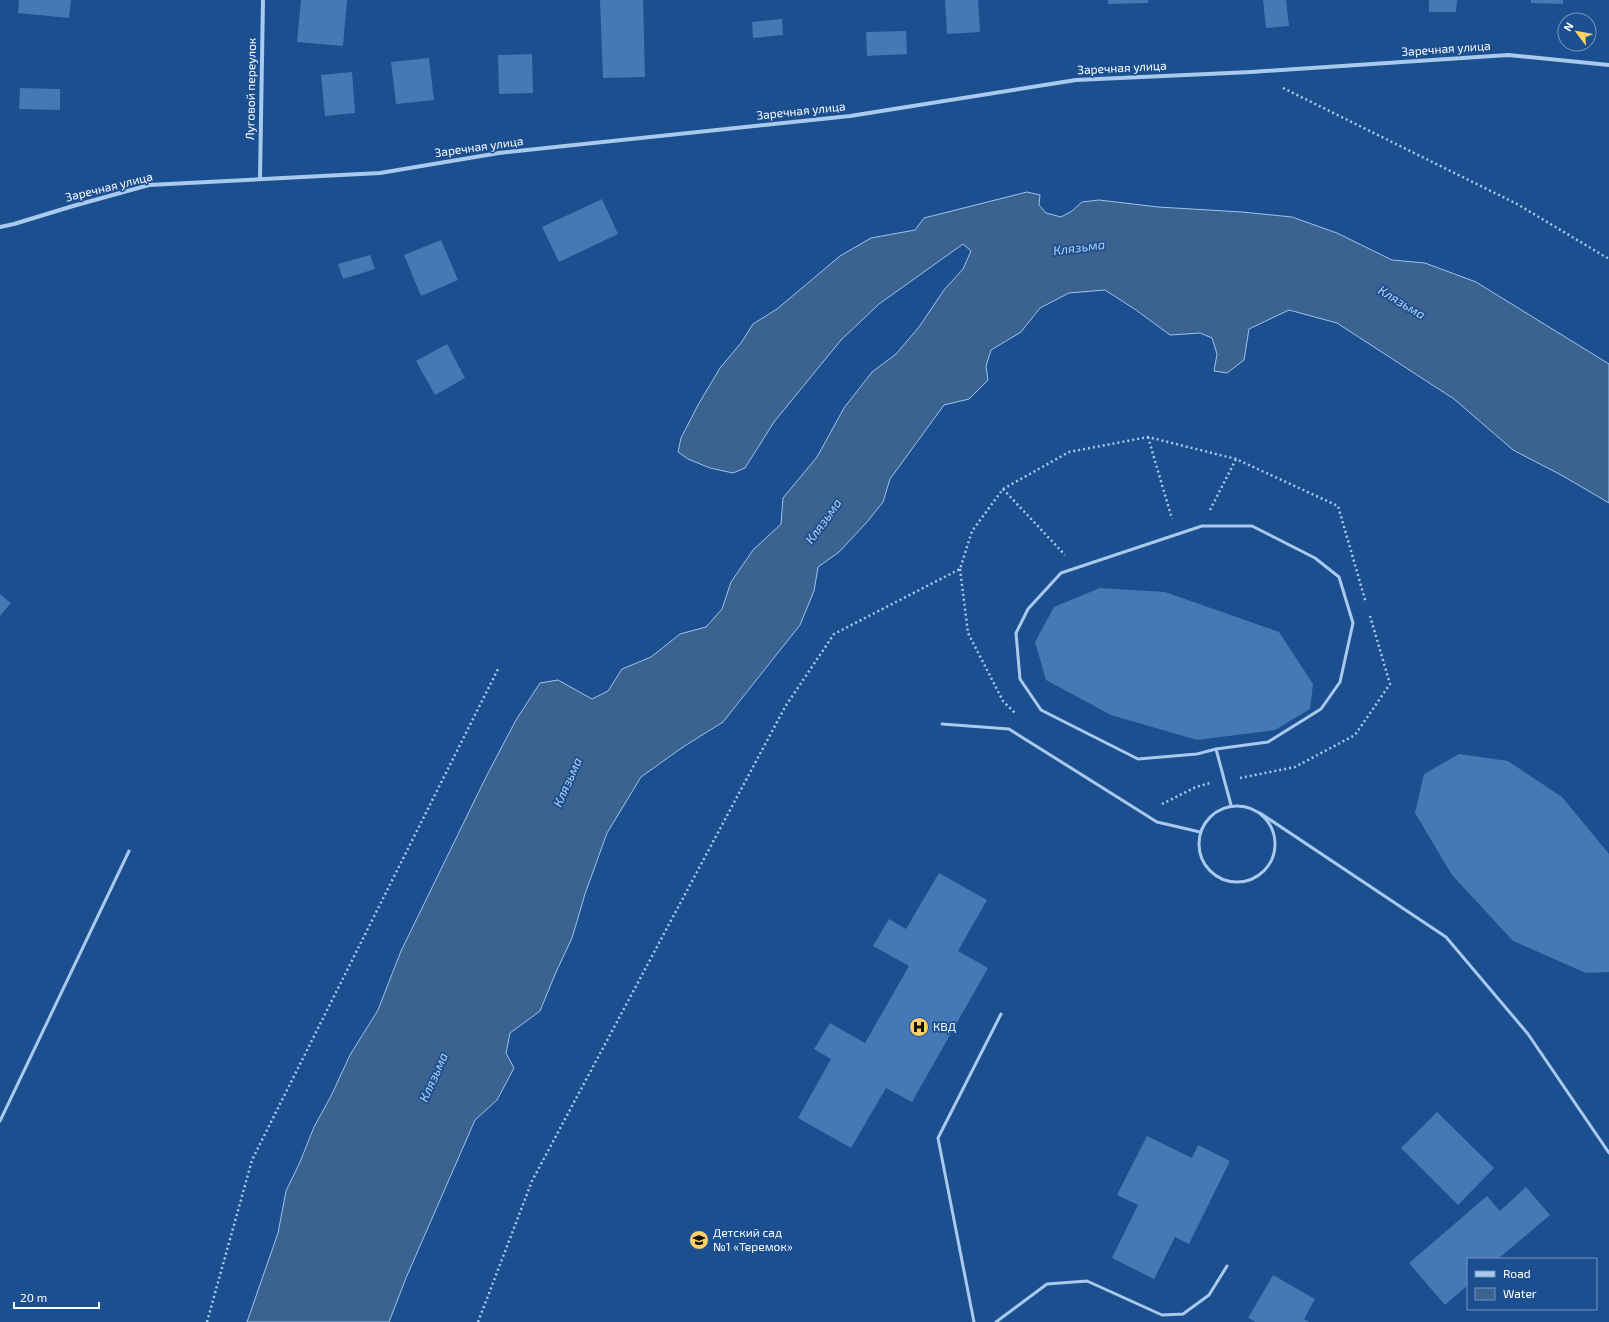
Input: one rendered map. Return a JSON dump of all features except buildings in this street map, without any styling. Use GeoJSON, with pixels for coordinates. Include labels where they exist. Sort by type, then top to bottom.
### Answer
{"type":"FeatureCollection","features":[{"type":"Feature","properties":{"kind":"street","name":"Луговой переулок"},"geometry":{"type":"LineString","coordinates":[[260,178],[264,0]]}},
{"type":"Feature","properties":{"kind":"street","name":"Заречная улица"},"geometry":{"type":"LineString","coordinates":[[0,227],[149,185],[260,178],[380,173],[499,153],[850,116],[1076,80],[1250,72],[1508,55],[1609,65]]}},
{"type":"Feature","properties":{"kind":"lane"},"geometry":{"type":"LineString","coordinates":[[1202,526],[1252,526],[1315,558],[1339,577],[1353,623],[1340,682],[1321,709],[1268,742],[1216,749],[1197,754],[1138,759],[1041,710],[1020,679],[1016,633],[1028,609],[1061,573],[1202,526]]}},
{"type":"Feature","properties":{"kind":"lane"},"geometry":{"type":"LineString","coordinates":[[942,724],[1009,729],[1157,822],[1200,832]]}},
{"type":"Feature","properties":{"kind":"lane"},"geometry":{"type":"LineString","coordinates":[[1216,749],[1231,805]]}},
{"type":"Feature","properties":{"kind":"lane"},"geometry":{"type":"LineString","coordinates":[[1260,813],[1269,822],[1274,834],[1275,847],[1272,860],[1265,870],[1254,878],[1242,882],[1229,882],[1217,877],[1207,868],[1200,858],[1198,845],[1200,832],[1204,822],[1220,808],[1231,805],[1241,805],[1260,813],[1446,937],[1528,1034],[1609,1153]]}},
{"type":"Feature","properties":{"kind":"lane"},"geometry":{"type":"LineString","coordinates":[[0,1122],[129,851]]}},
{"type":"Feature","properties":{"kind":"lane"},"geometry":{"type":"LineString","coordinates":[[974,1322],[938,1138],[1001,1014]]}},
{"type":"Feature","properties":{"kind":"lane"},"geometry":{"type":"LineString","coordinates":[[996,1322],[1047,1284],[1087,1280],[1162,1315],[1183,1314],[1209,1295],[1227,1266]]}},
{"type":"Feature","properties":{"kind":"path"},"geometry":{"type":"LineString","coordinates":[[1279,86],[1518,204],[1609,259]]}},
{"type":"Feature","properties":{"kind":"path"},"geometry":{"type":"LineString","coordinates":[[1148,437],[1177,535]]}},
{"type":"Feature","properties":{"kind":"path"},"geometry":{"type":"LineString","coordinates":[[1016,714],[1003,701],[968,633],[960,569],[972,531],[1002,489],[1069,452],[1148,437],[1236,459],[1338,506],[1390,684],[1356,735],[1295,767],[1196,786],[1163,804],[1156,800]]}},
{"type":"Feature","properties":{"kind":"path"},"geometry":{"type":"LineString","coordinates":[[1202,526],[1236,459]]}},
{"type":"Feature","properties":{"kind":"path"},"geometry":{"type":"LineString","coordinates":[[1002,489],[1078,568]]}},
{"type":"Feature","properties":{"kind":"path"},"geometry":{"type":"LineString","coordinates":[[478,1322],[532,1181],[785,707],[834,634],[960,569]]}},
{"type":"Feature","properties":{"kind":"path"},"geometry":{"type":"LineString","coordinates":[[207,1322],[252,1160],[499,667]]}},
{"type":"Feature","properties":{"kind":"water","name":"Клязьма"},"geometry":{"type":"Polygon","coordinates":[[[1027,192],[1040,195],[1039,205],[1046,213],[1061,217],[1072,211],[1082,202],[1099,200],[1158,207],[1242,212],[1292,217],[1337,233],[1392,260],[1425,263],[1476,282],[1609,364],[1609,503],[1563,476],[1513,450],[1454,399],[1337,323],[1289,310],[1249,329],[1244,360],[1227,373],[1214,371],[1217,354],[1212,338],[1200,333],[1170,335],[1136,310],[1105,290],[1069,293],[1040,308],[1021,332],[991,350],[986,366],[988,380],[969,399],[944,405],[890,479],[883,502],[867,522],[839,552],[818,567],[814,591],[800,625],[723,722],[683,747],[641,777],[607,833],[585,894],[572,938],[540,1011],[510,1033],[506,1053],[514,1068],[497,1100],[475,1120],[406,1278],[389,1322],[247,1322],[278,1233],[286,1191],[300,1162],[314,1127],[331,1096],[350,1055],[378,1010],[401,951],[487,775],[516,720],[540,683],[558,680],[592,699],[608,691],[622,669],[651,657],[680,634],[706,627],[722,609],[731,582],[753,550],[781,524],[783,498],[817,457],[844,408],[872,372],[896,354],[919,327],[944,290],[963,269],[971,251],[963,244],[879,304],[841,340],[774,422],[745,468],[733,473],[710,468],[688,459],[678,452],[681,438],[698,405],[720,368],[741,343],[753,324],[777,309],[840,256],[871,238],[915,230],[924,218],[1027,192]]]}},
{"type":"Feature","properties":{"kind":"place","name":"КВД"},"geometry":{"type":"Point","coordinates":[919,1027]}},
{"type":"Feature","properties":{"kind":"place","name":"Детский сад №1 «Теремок»"},"geometry":{"type":"Point","coordinates":[699,1240]}}]}
